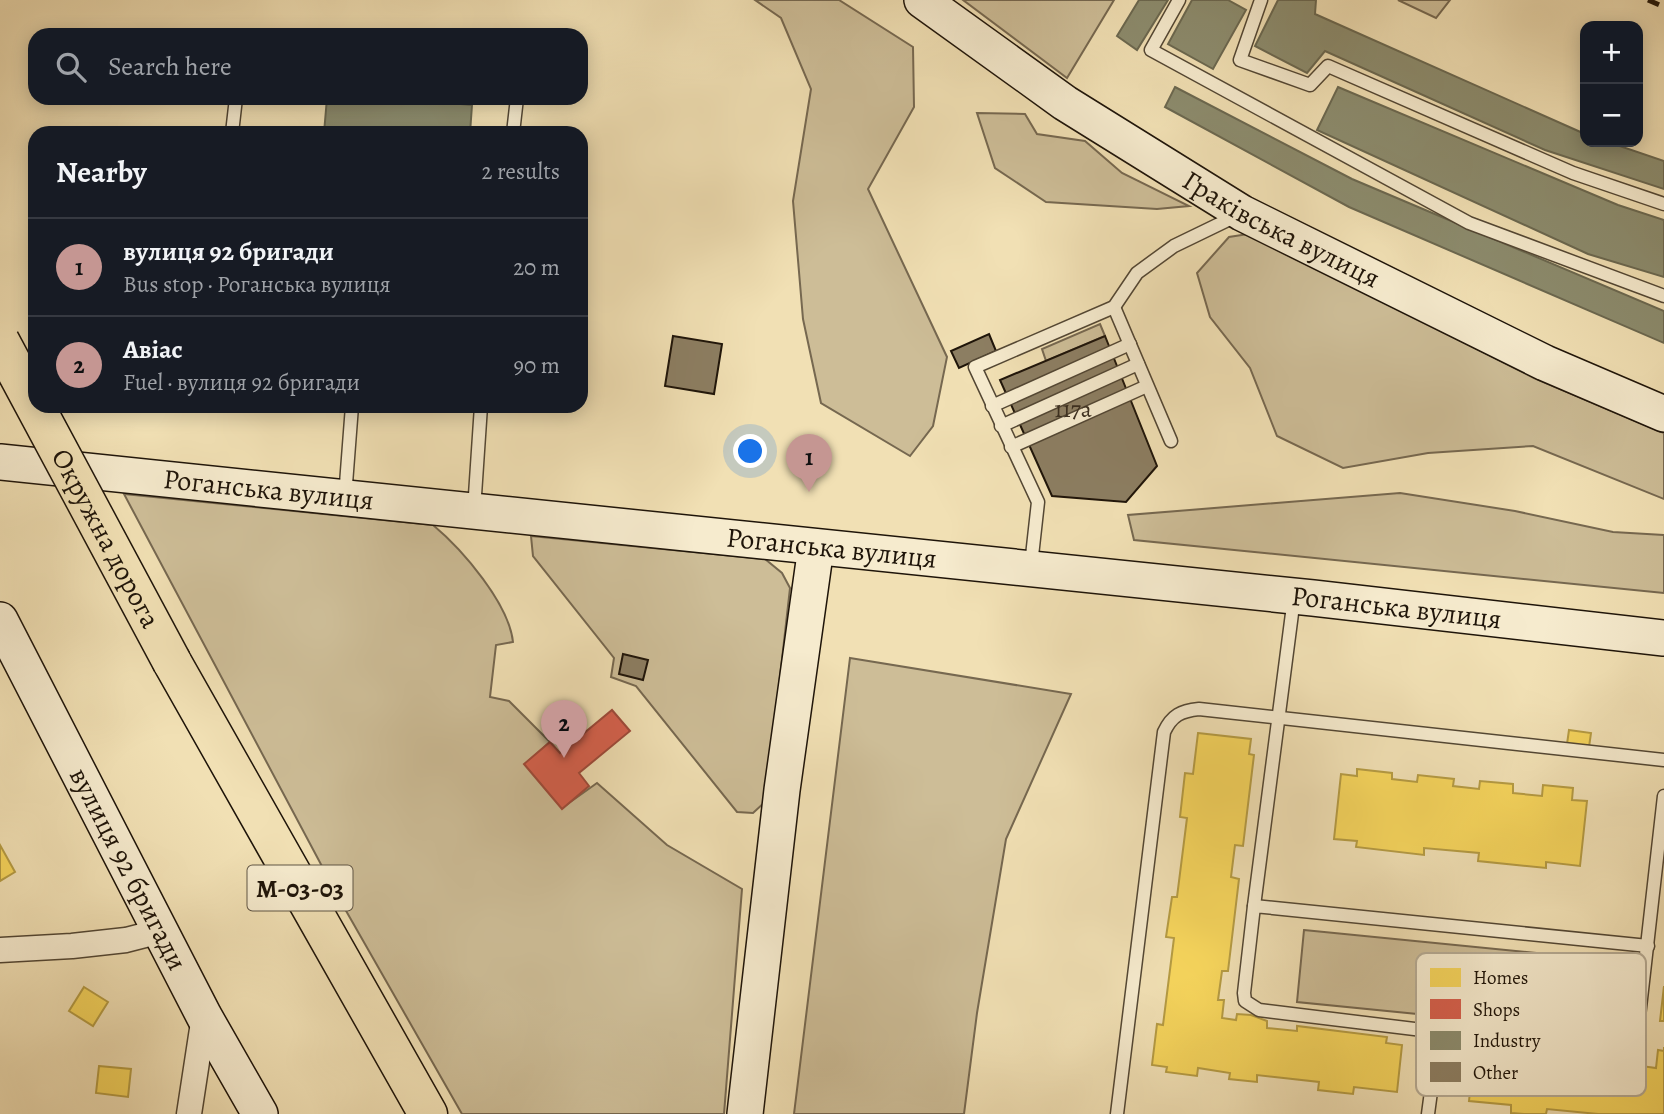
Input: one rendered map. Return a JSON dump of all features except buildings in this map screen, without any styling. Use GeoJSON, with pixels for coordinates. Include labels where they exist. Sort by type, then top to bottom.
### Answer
{"type":"FeatureCollection","features":[{"type":"Feature","properties":{"kind":"highway","name":"Окружна дорога"},"geometry":{"type":"LineString","coordinates":[[0,341],[28,393]]}},
{"type":"Feature","properties":{"kind":"highway","name":"Окружна дорога"},"geometry":{"type":"LineString","coordinates":[[39,413],[172,662],[428,1114]]}},
{"type":"Feature","properties":{"kind":"street","name":"Граківська вулиця"},"geometry":{"type":"LineString","coordinates":[[922,0],[1065,103],[1242,213],[1545,363],[1664,414]]}},
{"type":"Feature","properties":{"kind":"street","name":"Роганська вулиця"},"geometry":{"type":"LineString","coordinates":[[0,461],[1294,596],[1664,638]]}},
{"type":"Feature","properties":{"kind":"street"},"geometry":{"type":"LineString","coordinates":[[745,1114],[779,813],[816,547]]}},
{"type":"Feature","properties":{"kind":"street","name":"вулиця 92 бригади"},"geometry":{"type":"LineString","coordinates":[[0,620],[204,1016],[260,1114]]}},
{"type":"Feature","properties":{"kind":"street"},"geometry":{"type":"LineString","coordinates":[[0,950],[126,940],[161,931]]}},
{"type":"Feature","properties":{"kind":"street"},"geometry":{"type":"LineString","coordinates":[[189,1114],[204,1016]]}},
{"type":"Feature","properties":{"kind":"lane"},"geometry":{"type":"LineString","coordinates":[[1179,0],[1151,50],[1469,223],[1664,296]]}},
{"type":"Feature","properties":{"kind":"lane"},"geometry":{"type":"LineString","coordinates":[[1261,0],[1240,60],[1310,85],[1328,66],[1573,173],[1664,204]]}},
{"type":"Feature","properties":{"kind":"lane"},"geometry":{"type":"LineString","coordinates":[[233,126],[235,105]]}},
{"type":"Feature","properties":{"kind":"lane"},"geometry":{"type":"LineString","coordinates":[[514,126],[516,105]]}},
{"type":"Feature","properties":{"kind":"lane"},"geometry":{"type":"LineString","coordinates":[[1030,569],[1038,502],[975,367],[1114,307],[1137,273],[1174,246],[1242,213]]}},
{"type":"Feature","properties":{"kind":"lane"},"geometry":{"type":"LineString","coordinates":[[1114,307],[1171,441]]}},
{"type":"Feature","properties":{"kind":"lane"},"geometry":{"type":"LineString","coordinates":[[992,406],[1130,344]]}},
{"type":"Feature","properties":{"kind":"lane"},"geometry":{"type":"LineString","coordinates":[[1001,426],[1138,364]]}},
{"type":"Feature","properties":{"kind":"lane"},"geometry":{"type":"LineString","coordinates":[[1011,447],[1147,386]]}},
{"type":"Feature","properties":{"kind":"lane"},"geometry":{"type":"LineString","coordinates":[[345,497],[351,413]]}},
{"type":"Feature","properties":{"kind":"lane"},"geometry":{"type":"LineString","coordinates":[[474,510],[481,413]]}},
{"type":"Feature","properties":{"kind":"lane"},"geometry":{"type":"LineString","coordinates":[[1294,596],[1244,993],[1251,1006],[1259,1010],[1416,1029]]}},
{"type":"Feature","properties":{"kind":"lane"},"geometry":{"type":"LineString","coordinates":[[1117,1114],[1164,732],[1170,719],[1182,711],[1199,709],[1664,760]]}},
{"type":"Feature","properties":{"kind":"lane"},"geometry":{"type":"LineString","coordinates":[[1646,966],[1664,796]]}},
{"type":"Feature","properties":{"kind":"lane"},"geometry":{"type":"LineString","coordinates":[[1254,906],[1648,946]]}},
{"type":"Feature","properties":{"kind":"lane"},"geometry":{"type":"LineString","coordinates":[[1428,1114],[1430,1096]]}},
{"type":"Feature","properties":{"kind":"shaded area"},"geometry":{"type":"Polygon","coordinates":[[[755,0],[839,0],[913,47],[914,107],[868,189],[947,357],[933,426],[910,456],[821,403],[803,319],[793,201],[811,89],[781,18],[755,0]]]}},
{"type":"Feature","properties":{"kind":"shaded area"},"geometry":{"type":"Polygon","coordinates":[[[963,0],[1114,0],[1067,78],[963,0]]]}},
{"type":"Feature","properties":{"kind":"shaded area"},"geometry":{"type":"Polygon","coordinates":[[[1398,0],[1450,0],[1436,18],[1398,0]]]}},
{"type":"Feature","properties":{"kind":"shaded area"},"geometry":{"type":"Polygon","coordinates":[[[977,113],[1025,114],[1037,134],[1085,141],[1122,173],[1189,206],[1157,209],[1046,202],[995,168],[977,113]]]}},
{"type":"Feature","properties":{"kind":"shaded area"},"geometry":{"type":"Polygon","coordinates":[[[1248,234],[1534,378],[1664,433],[1664,499],[1533,446],[1428,453],[1343,468],[1277,436],[1250,368],[1210,317],[1197,273],[1229,237],[1248,234]]]}},
{"type":"Feature","properties":{"kind":"shaded area"},"geometry":{"type":"Polygon","coordinates":[[[1100,324],[1105,336],[1046,361],[1042,349],[1100,324]]]}},
{"type":"Feature","properties":{"kind":"shaded area"},"geometry":{"type":"Polygon","coordinates":[[[1400,493],[1515,511],[1613,532],[1664,535],[1664,593],[1134,540],[1128,515],[1400,493]]]}},
{"type":"Feature","properties":{"kind":"shaded area"},"geometry":{"type":"Polygon","coordinates":[[[124,494],[433,525],[458,548],[494,595],[510,627],[513,642],[496,645],[490,697],[509,701],[550,742],[525,764],[562,808],[597,783],[667,845],[742,889],[724,1114],[462,1114],[341,902],[124,494]]]}},
{"type":"Feature","properties":{"kind":"shaded area"},"geometry":{"type":"Polygon","coordinates":[[[531,536],[765,559],[782,573],[790,588],[766,801],[753,813],[737,812],[636,686],[611,677],[614,658],[533,556],[531,536]]]}},
{"type":"Feature","properties":{"kind":"shaded area"},"geometry":{"type":"Polygon","coordinates":[[[850,658],[1071,694],[1006,839],[977,1013],[964,1114],[794,1114],[850,658]]]}},
{"type":"Feature","properties":{"kind":"shaded area"},"geometry":{"type":"Polygon","coordinates":[[[1304,930],[1536,953],[1416,953],[1416,1014],[1297,1002],[1304,930]]]}},
{"type":"Feature","properties":{"kind":"railway"},"geometry":{"type":"LineString","coordinates":[[1648,0],[1664,7]]}},
{"type":"Feature","properties":{"kind":"place","name":"вулиця 92 бригади"},"geometry":{"type":"Point","coordinates":[809,492]}},
{"type":"Feature","properties":{"kind":"place","name":"Авіас"},"geometry":{"type":"Point","coordinates":[564,758]}}]}
